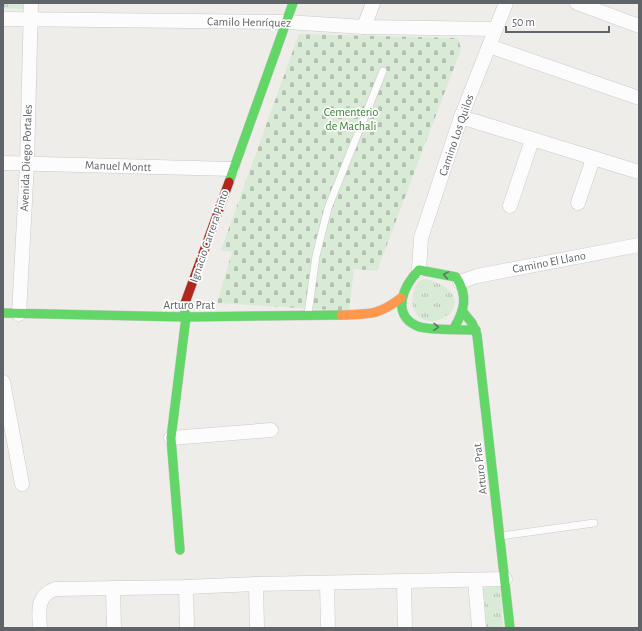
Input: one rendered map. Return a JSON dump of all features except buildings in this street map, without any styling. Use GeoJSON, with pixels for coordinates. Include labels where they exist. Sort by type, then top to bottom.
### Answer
{"type":"FeatureCollection","features":[{"type":"Feature","properties":{"kind":"main road","name":"Ignacio Carrera Pinto"},"geometry":{"type":"LineString","coordinates":[[180,550],[171,438],[186,317],[184,307],[232,169],[294,3]]}},
{"type":"Feature","properties":{"kind":"main road"},"geometry":{"type":"LineString","coordinates":[[454,328],[466,303],[460,282],[456,277],[419,270],[406,282],[401,298],[403,313],[410,321],[418,327],[476,330]]}},
{"type":"Feature","properties":{"kind":"main road","name":"Arturo Prat"},"geometry":{"type":"LineString","coordinates":[[3,313],[186,317],[375,314],[385,310],[401,298]]}},
{"type":"Feature","properties":{"kind":"main road","name":"Arturo Prat"},"geometry":{"type":"LineString","coordinates":[[463,312],[476,330],[510,628]]}},
{"type":"Feature","properties":{"kind":"main road"},"geometry":{"type":"LineString","coordinates":[[375,314],[384,319]]}},
{"type":"Feature","properties":{"kind":"main road"},"geometry":{"type":"LineString","coordinates":[[397,320],[410,321]]}},
{"type":"Feature","properties":{"kind":"street","name":"Avenida Diego Portales"},"geometry":{"type":"LineString","coordinates":[[19,314],[27,163],[31,3]]}},
{"type":"Feature","properties":{"kind":"street"},"geometry":{"type":"LineString","coordinates":[[364,27],[373,3]]}},
{"type":"Feature","properties":{"kind":"street","name":"Camino Los Quilos"},"geometry":{"type":"LineString","coordinates":[[419,270],[421,238],[461,118],[506,3]]}},
{"type":"Feature","properties":{"kind":"street"},"geometry":{"type":"LineString","coordinates":[[577,3],[639,26]]}},
{"type":"Feature","properties":{"kind":"street","name":"Camilo Henríquez"},"geometry":{"type":"LineString","coordinates":[[3,20],[286,22],[364,27],[495,29]]}},
{"type":"Feature","properties":{"kind":"street"},"geometry":{"type":"LineString","coordinates":[[489,46],[639,98]]}},
{"type":"Feature","properties":{"kind":"street"},"geometry":{"type":"LineString","coordinates":[[461,118],[639,172]]}},
{"type":"Feature","properties":{"kind":"street"},"geometry":{"type":"LineString","coordinates":[[510,206],[532,140]]}},
{"type":"Feature","properties":{"kind":"street"},"geometry":{"type":"LineString","coordinates":[[578,203],[593,158]]}},
{"type":"Feature","properties":{"kind":"street","name":"Manuel Montt"},"geometry":{"type":"LineString","coordinates":[[3,162],[232,169]]}},
{"type":"Feature","properties":{"kind":"street","name":"Camino El Llano"},"geometry":{"type":"LineString","coordinates":[[460,282],[477,276],[638,242]]}},
{"type":"Feature","properties":{"kind":"street"},"geometry":{"type":"LineString","coordinates":[[3,382],[22,484]]}},
{"type":"Feature","properties":{"kind":"street"},"geometry":{"type":"LineString","coordinates":[[171,438],[270,430]]}},
{"type":"Feature","properties":{"kind":"street"},"geometry":{"type":"LineString","coordinates":[[40,628],[39,605],[44,595],[55,588],[186,587],[256,584],[505,579]]}},
{"type":"Feature","properties":{"kind":"street"},"geometry":{"type":"LineString","coordinates":[[474,580],[479,628]]}},
{"type":"Feature","properties":{"kind":"street"},"geometry":{"type":"LineString","coordinates":[[404,582],[405,628]]}},
{"type":"Feature","properties":{"kind":"street"},"geometry":{"type":"LineString","coordinates":[[327,583],[328,628]]}},
{"type":"Feature","properties":{"kind":"street"},"geometry":{"type":"LineString","coordinates":[[256,584],[257,628]]}},
{"type":"Feature","properties":{"kind":"street"},"geometry":{"type":"LineString","coordinates":[[186,587],[186,628]]}},
{"type":"Feature","properties":{"kind":"street"},"geometry":{"type":"LineString","coordinates":[[113,588],[114,628]]}},
{"type":"Feature","properties":{"kind":"lane"},"geometry":{"type":"LineString","coordinates":[[307,316],[316,256],[328,208],[383,70]]}},
{"type":"Feature","properties":{"kind":"lane"},"geometry":{"type":"LineString","coordinates":[[500,537],[594,524]]}},
{"type":"Feature","properties":{"kind":"green space"},"geometry":{"type":"Polygon","coordinates":[[[3,3],[23,3],[23,9],[3,8],[3,3]]]}},
{"type":"Feature","properties":{"kind":"green space","name":"Cementerio de Machali"},"geometry":{"type":"Polygon","coordinates":[[[299,34],[458,38],[461,49],[377,271],[354,269],[349,311],[217,303],[232,252],[221,250],[299,34]]]}},
{"type":"Feature","properties":{"kind":"green space"},"geometry":{"type":"Polygon","coordinates":[[[426,279],[445,287],[454,296],[454,306],[449,314],[440,320],[429,321],[420,317],[413,307],[413,296],[416,285],[420,280],[426,279]]]}},
{"type":"Feature","properties":{"kind":"green space"},"geometry":{"type":"Polygon","coordinates":[[[500,586],[503,628],[486,628],[483,588],[500,586]]]}},
{"type":"Feature","properties":{"kind":"traffic: fast"},"geometry":{"type":"LineString","coordinates":[[229,182],[293,3]]}},
{"type":"Feature","properties":{"kind":"traffic: fast"},"geometry":{"type":"LineString","coordinates":[[454,328],[461,315],[464,302],[464,296],[456,277],[419,270],[409,283],[402,299],[404,314],[409,321],[417,326],[429,329],[476,330]]}},
{"type":"Feature","properties":{"kind":"traffic: fast"},"geometry":{"type":"LineString","coordinates":[[180,550],[171,438],[186,317],[184,307],[185,303]]}},
{"type":"Feature","properties":{"kind":"traffic: fast"},"geometry":{"type":"LineString","coordinates":[[463,312],[472,323],[477,335],[510,628]]}},
{"type":"Feature","properties":{"kind":"traffic: fast"},"geometry":{"type":"LineString","coordinates":[[3,313],[186,317],[341,315]]}},
{"type":"Feature","properties":{"kind":"traffic: slow"},"geometry":{"type":"LineString","coordinates":[[341,315],[373,313],[386,308],[401,298]]}},
{"type":"Feature","properties":{"kind":"traffic: jam"},"geometry":{"type":"LineString","coordinates":[[185,303],[229,182]]}}]}
